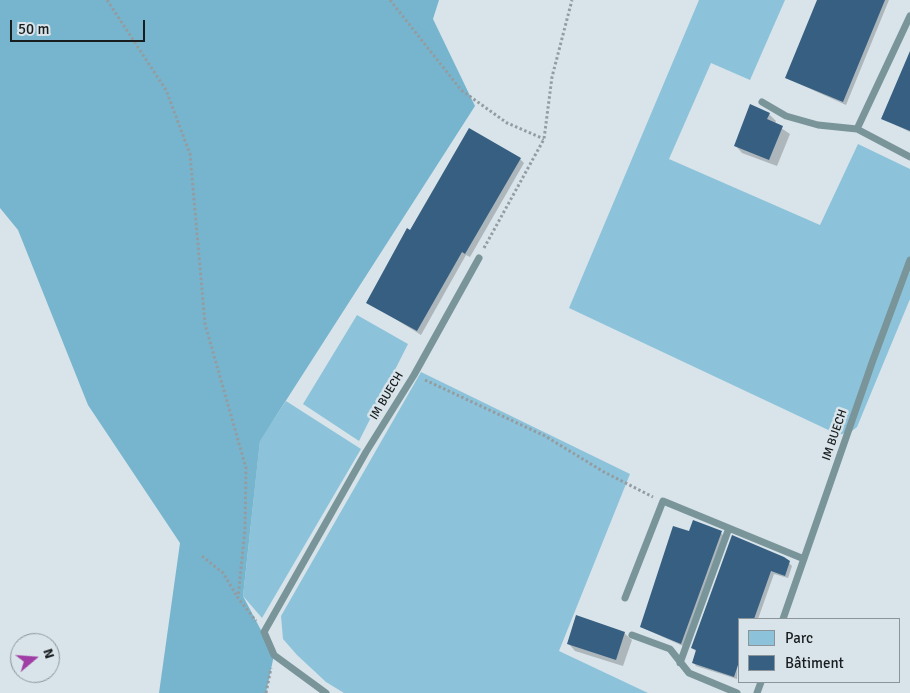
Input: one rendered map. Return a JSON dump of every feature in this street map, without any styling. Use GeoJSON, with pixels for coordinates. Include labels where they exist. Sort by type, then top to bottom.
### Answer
{"type":"FeatureCollection","features":[{"type":"Feature","properties":{"kind":"lane"},"geometry":{"type":"LineString","coordinates":[[858,129],[910,16]]}},
{"type":"Feature","properties":{"kind":"lane"},"geometry":{"type":"LineString","coordinates":[[762,102],[786,116],[818,124],[858,129],[910,156]]}},
{"type":"Feature","properties":{"kind":"lane","name":"IM BUECH"},"geometry":{"type":"LineString","coordinates":[[264,632],[356,469],[414,375],[478,258]]}},
{"type":"Feature","properties":{"kind":"lane","name":"IM BUECH"},"geometry":{"type":"LineString","coordinates":[[783,618],[869,369],[910,260]]}},
{"type":"Feature","properties":{"kind":"lane"},"geometry":{"type":"LineString","coordinates":[[625,598],[662,502],[804,559]]}},
{"type":"Feature","properties":{"kind":"lane"},"geometry":{"type":"LineString","coordinates":[[680,663],[730,528]]}},
{"type":"Feature","properties":{"kind":"lane"},"geometry":{"type":"LineString","coordinates":[[264,632],[274,655],[326,693]]}},
{"type":"Feature","properties":{"kind":"lane"},"geometry":{"type":"LineString","coordinates":[[632,635],[670,649],[689,673],[737,693]]}},
{"type":"Feature","properties":{"kind":"path"},"geometry":{"type":"LineString","coordinates":[[107,0],[166,90],[190,154],[205,324],[246,468],[245,530],[238,598]]}},
{"type":"Feature","properties":{"kind":"path"},"geometry":{"type":"LineString","coordinates":[[390,0],[461,90],[507,123],[544,139]]}},
{"type":"Feature","properties":{"kind":"path"},"geometry":{"type":"LineString","coordinates":[[478,258],[544,139],[552,77],[572,0]]}},
{"type":"Feature","properties":{"kind":"path"},"geometry":{"type":"LineString","coordinates":[[414,375],[545,436],[604,472],[662,502]]}},
{"type":"Feature","properties":{"kind":"path"},"geometry":{"type":"LineString","coordinates":[[202,556],[223,573],[238,598],[264,632]]}},
{"type":"Feature","properties":{"kind":"path"},"geometry":{"type":"LineString","coordinates":[[266,693],[274,655]]}},
{"type":"Feature","properties":{"kind":"green space"},"geometry":{"type":"Polygon","coordinates":[[[699,0],[785,0],[750,80],[711,63],[669,159],[820,225],[858,144],[910,169],[910,299],[857,427],[852,431],[839,435],[569,308],[699,0]]]}},
{"type":"Feature","properties":{"kind":"green space"},"geometry":{"type":"Polygon","coordinates":[[[357,315],[408,344],[359,441],[303,404],[357,315]]]}},
{"type":"Feature","properties":{"kind":"green space"},"geometry":{"type":"Polygon","coordinates":[[[421,372],[630,474],[559,651],[648,693],[344,693],[326,682],[283,639],[281,616],[421,372]]]}},
{"type":"Feature","properties":{"kind":"green space"},"geometry":{"type":"Polygon","coordinates":[[[286,401],[361,449],[262,618],[243,596],[260,440],[286,401]]]}},
{"type":"Feature","properties":{"kind":"shaded area"},"geometry":{"type":"Polygon","coordinates":[[[0,0],[439,0],[433,19],[475,106],[260,441],[243,596],[274,655],[266,693],[159,693],[180,543],[88,405],[18,230],[0,208],[0,0]]]}},
{"type":"Feature","properties":{"kind":"building"},"geometry":{"type":"Polygon","coordinates":[[[817,0],[885,0],[843,102],[785,78],[817,0]]]}},
{"type":"Feature","properties":{"kind":"building"},"geometry":{"type":"Polygon","coordinates":[[[910,51],[910,131],[881,119],[910,51]]]}},
{"type":"Feature","properties":{"kind":"building"},"geometry":{"type":"Polygon","coordinates":[[[750,104],[770,113],[767,119],[783,126],[769,160],[734,146],[750,104]]]}},
{"type":"Feature","properties":{"kind":"building"},"geometry":{"type":"Polygon","coordinates":[[[469,128],[521,158],[465,254],[462,252],[417,331],[366,303],[407,228],[410,230],[469,128]]]}},
{"type":"Feature","properties":{"kind":"building"},"geometry":{"type":"Polygon","coordinates":[[[693,520],[722,531],[681,644],[640,627],[673,526],[689,531],[693,520]]]}},
{"type":"Feature","properties":{"kind":"building"},"geometry":{"type":"Polygon","coordinates":[[[732,535],[790,561],[785,576],[771,571],[754,618],[738,618],[738,665],[734,677],[692,663],[696,650],[691,648],[732,535]]]}},
{"type":"Feature","properties":{"kind":"building"},"geometry":{"type":"Polygon","coordinates":[[[576,615],[625,632],[616,660],[567,644],[576,615]]]}}]}
